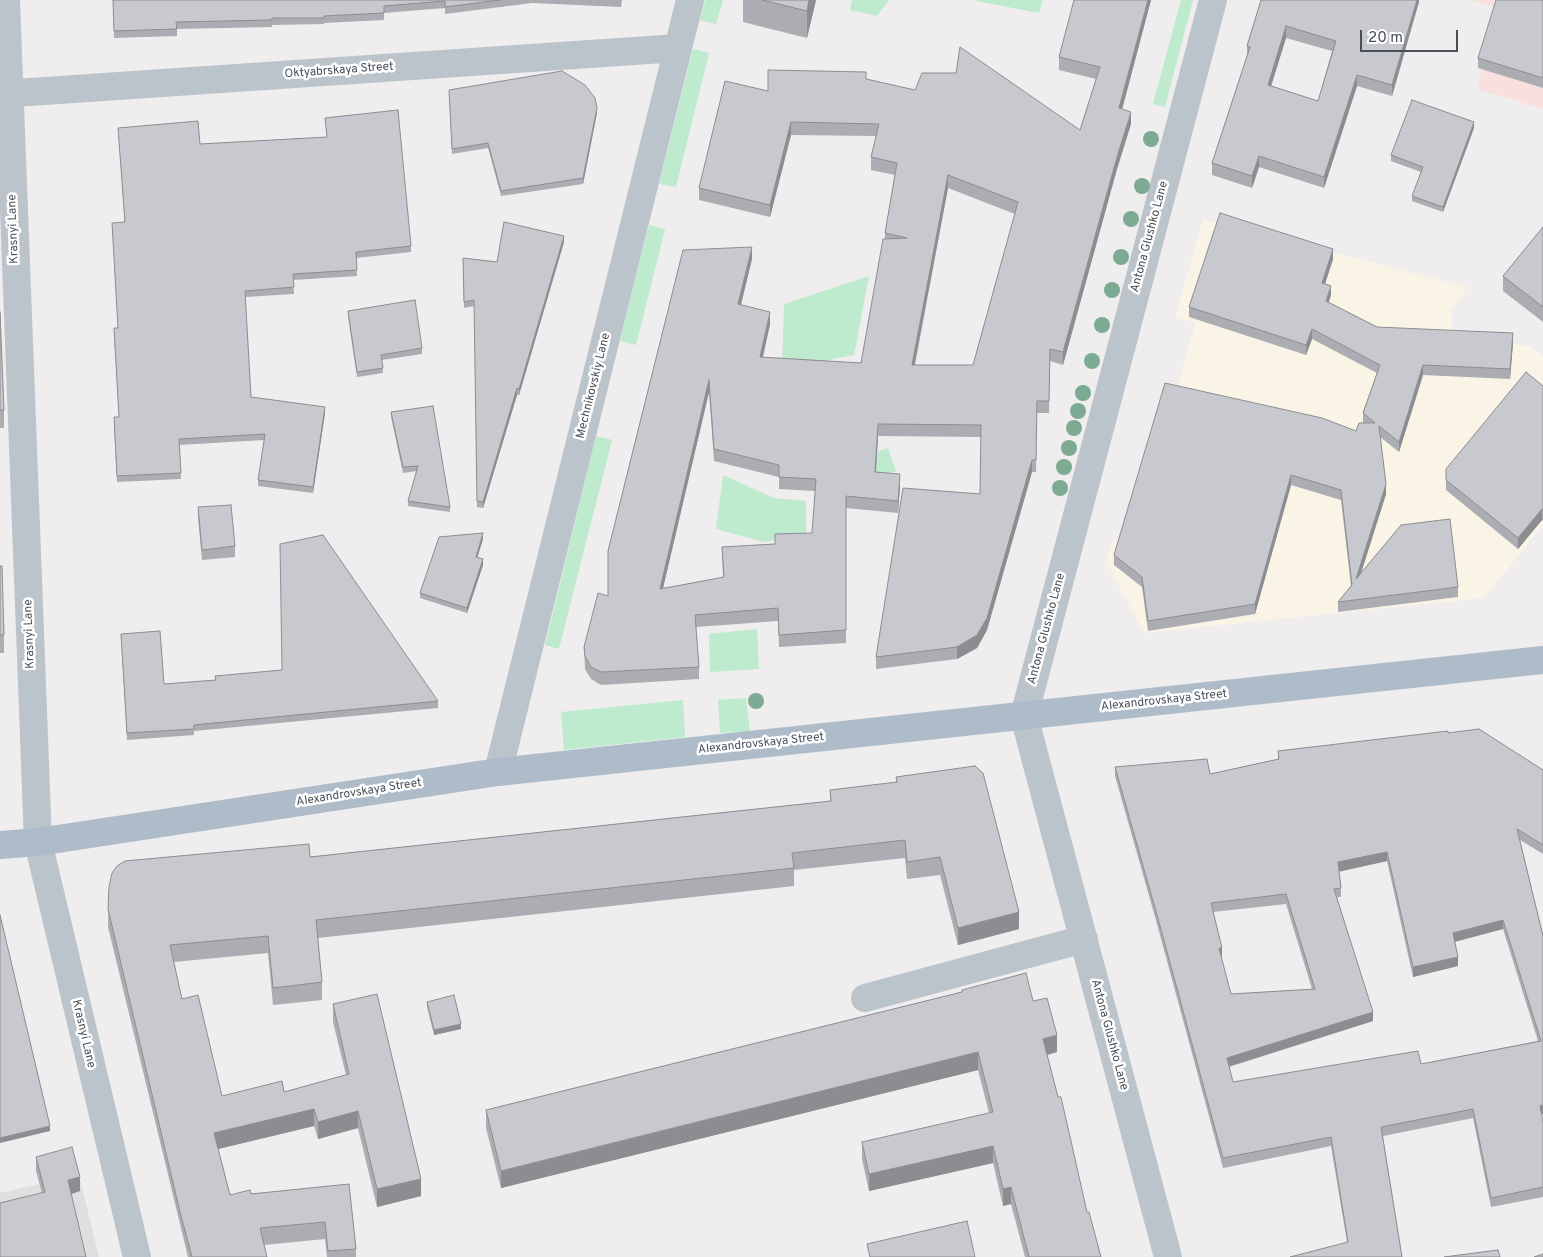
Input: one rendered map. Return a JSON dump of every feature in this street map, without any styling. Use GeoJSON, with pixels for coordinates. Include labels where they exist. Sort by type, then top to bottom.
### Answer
{"type":"FeatureCollection","features":[{"type":"Feature","properties":{"kind":"main road","name":"Alexandrovskaya Street"},"geometry":{"type":"LineString","coordinates":[[0,845],[38,842],[498,772],[1024,716],[1537,656]]}},
{"type":"Feature","properties":{"kind":"street","name":"Krasnyi Lane"},"geometry":{"type":"LineString","coordinates":[[6,0],[4,93],[38,842],[137,1257]]}},
{"type":"Feature","properties":{"kind":"street","name":"Mechnikovskiy Lane"},"geometry":{"type":"LineString","coordinates":[[498,772],[690,0]]}},
{"type":"Feature","properties":{"kind":"street","name":"Antona Glushko Lane"},"geometry":{"type":"LineString","coordinates":[[1168,1257],[1024,716],[1213,0]]}},
{"type":"Feature","properties":{"kind":"street","name":"Oktyabrskaya Street"},"geometry":{"type":"LineString","coordinates":[[4,93],[678,48]]}},
{"type":"Feature","properties":{"kind":"street"},"geometry":{"type":"LineString","coordinates":[[865,998],[1084,939]]}},
{"type":"Feature","properties":{"kind":"shaded area"},"geometry":{"type":"Polygon","coordinates":[[[1472,0],[1543,0],[1543,109],[1477,89],[1499,8],[1472,0]]]}},
{"type":"Feature","properties":{"kind":"shaded area"},"geometry":{"type":"Polygon","coordinates":[[[1203,219],[1467,287],[1452,310],[1452,333],[1528,346],[1543,355],[1543,525],[1484,598],[1144,633],[1106,561],[1113,540],[1132,542],[1196,322],[1175,318],[1203,219]]]}},
{"type":"Feature","properties":{"kind":"shaded area"},"geometry":{"type":"Polygon","coordinates":[[[79,1175],[99,1257],[0,1257],[0,1193],[79,1175]]]}},
{"type":"Feature","properties":{"kind":"green space"},"geometry":{"type":"Polygon","coordinates":[[[705,0],[723,0],[716,24],[700,20],[705,0]]]}},
{"type":"Feature","properties":{"kind":"green space"},"geometry":{"type":"Polygon","coordinates":[[[852,0],[889,0],[877,16],[850,10],[852,0]]]}},
{"type":"Feature","properties":{"kind":"green space"},"geometry":{"type":"Polygon","coordinates":[[[972,0],[1043,0],[1039,13],[972,0]]]}},
{"type":"Feature","properties":{"kind":"green space"},"geometry":{"type":"Polygon","coordinates":[[[1181,0],[1193,0],[1165,107],[1153,104],[1181,0]]]}},
{"type":"Feature","properties":{"kind":"green space"},"geometry":{"type":"Polygon","coordinates":[[[693,49],[709,53],[676,187],[659,184],[693,49]]]}},
{"type":"Feature","properties":{"kind":"green space"},"geometry":{"type":"Polygon","coordinates":[[[649,225],[665,229],[636,345],[620,341],[649,225]]]}},
{"type":"Feature","properties":{"kind":"green space"},"geometry":{"type":"Polygon","coordinates":[[[869,276],[854,355],[782,369],[784,304],[869,276]]]}},
{"type":"Feature","properties":{"kind":"green space"},"geometry":{"type":"Polygon","coordinates":[[[596,436],[612,440],[559,649],[545,645],[596,436]]]}},
{"type":"Feature","properties":{"kind":"green space"},"geometry":{"type":"Polygon","coordinates":[[[888,448],[896,471],[863,481],[860,458],[888,448]]]}},
{"type":"Feature","properties":{"kind":"green space"},"geometry":{"type":"Polygon","coordinates":[[[723,475],[774,498],[806,501],[806,536],[764,542],[716,529],[723,475]]]}},
{"type":"Feature","properties":{"kind":"green space"},"geometry":{"type":"Polygon","coordinates":[[[757,629],[759,669],[710,672],[709,634],[757,629]]]}},
{"type":"Feature","properties":{"kind":"green space"},"geometry":{"type":"Polygon","coordinates":[[[746,698],[750,731],[720,733],[718,700],[746,698]]]}},
{"type":"Feature","properties":{"kind":"green space"},"geometry":{"type":"Polygon","coordinates":[[[683,700],[685,737],[564,750],[561,712],[683,700]]]}},
{"type":"Feature","properties":{"kind":"building"},"geometry":{"type":"Polygon","coordinates":[[[113,0],[500,0],[445,7],[445,1],[384,6],[384,13],[324,16],[324,18],[176,22],[177,29],[114,31],[113,0]]]}},
{"type":"Feature","properties":{"kind":"building"},"geometry":{"type":"Polygon","coordinates":[[[762,0],[809,0],[807,11],[762,0]]]}},
{"type":"Feature","properties":{"kind":"building"},"geometry":{"type":"Polygon","coordinates":[[[1074,0],[1148,0],[1119,108],[1131,112],[1063,352],[1050,349],[1049,401],[1037,401],[1036,460],[1032,460],[987,618],[977,635],[957,647],[876,657],[903,488],[980,494],[981,425],[878,424],[875,472],[900,474],[898,501],[846,496],[846,630],[779,635],[778,608],[695,615],[699,667],[601,672],[591,667],[585,656],[584,647],[598,593],[608,596],[608,551],[683,250],[752,247],[738,304],[770,312],[760,357],[861,363],[883,239],[907,238],[885,233],[897,163],[871,157],[879,124],[791,122],[770,205],[699,188],[725,81],[768,91],[768,70],[866,72],[866,79],[915,90],[922,73],[956,73],[960,47],[1080,130],[1100,67],[1059,57],[1074,0]],[[948,175],[912,365],[973,365],[1018,202],[948,175]],[[709,380],[660,589],[724,577],[722,547],[775,544],[775,534],[812,533],[816,479],[779,477],[779,465],[714,449],[709,380]]]}},
{"type":"Feature","properties":{"kind":"building"},"geometry":{"type":"Polygon","coordinates":[[[1261,0],[1417,0],[1392,85],[1357,75],[1324,177],[1259,156],[1252,176],[1212,163],[1250,47],[1247,46],[1261,0]],[[1286,26],[1268,85],[1318,101],[1336,41],[1286,26]]]}},
{"type":"Feature","properties":{"kind":"building"},"geometry":{"type":"Polygon","coordinates":[[[1496,0],[1543,0],[1543,78],[1478,58],[1496,0]]]}},
{"type":"Feature","properties":{"kind":"building"},"geometry":{"type":"Polygon","coordinates":[[[562,71],[585,85],[595,98],[597,108],[583,178],[501,191],[488,143],[452,149],[449,90],[562,71]]]}},
{"type":"Feature","properties":{"kind":"building"},"geometry":{"type":"Polygon","coordinates":[[[1412,100],[1474,122],[1443,207],[1412,196],[1423,167],[1391,155],[1412,100]]]}},
{"type":"Feature","properties":{"kind":"building"},"geometry":{"type":"Polygon","coordinates":[[[398,110],[411,246],[356,252],[357,270],[293,274],[294,287],[245,291],[251,397],[325,407],[313,487],[258,480],[265,434],[179,439],[181,473],[117,476],[114,417],[119,417],[114,328],[118,328],[112,223],[125,222],[118,128],[198,121],[200,144],[327,137],[325,118],[398,110]]]}},
{"type":"Feature","properties":{"kind":"building"},"geometry":{"type":"Polygon","coordinates":[[[1220,213],[1333,249],[1322,283],[1331,286],[1326,301],[1377,327],[1513,333],[1510,369],[1423,365],[1399,442],[1379,426],[1386,484],[1356,579],[1401,525],[1450,519],[1458,587],[1338,602],[1352,585],[1341,490],[1291,475],[1255,604],[1148,621],[1142,577],[1114,555],[1165,383],[1322,418],[1356,431],[1359,423],[1375,423],[1363,413],[1380,365],[1312,329],[1306,345],[1189,307],[1220,213]]]}},
{"type":"Feature","properties":{"kind":"building"},"geometry":{"type":"Polygon","coordinates":[[[504,222],[564,236],[519,389],[517,388],[483,502],[477,501],[474,300],[464,302],[463,258],[497,262],[504,222]]]}},
{"type":"Feature","properties":{"kind":"building"},"geometry":{"type":"Polygon","coordinates":[[[1543,227],[1543,307],[1503,276],[1543,227]]]}},
{"type":"Feature","properties":{"kind":"building"},"geometry":{"type":"Polygon","coordinates":[[[415,300],[422,348],[381,355],[383,368],[357,372],[348,311],[415,300]]]}},
{"type":"Feature","properties":{"kind":"building"},"geometry":{"type":"Polygon","coordinates":[[[0,312],[4,410],[0,410],[0,312]]]}},
{"type":"Feature","properties":{"kind":"building"},"geometry":{"type":"Polygon","coordinates":[[[1526,372],[1543,386],[1543,510],[1518,538],[1446,480],[1446,469],[1526,372]]]}},
{"type":"Feature","properties":{"kind":"building"},"geometry":{"type":"Polygon","coordinates":[[[433,406],[450,507],[408,501],[418,466],[403,467],[391,412],[433,406]]]}},
{"type":"Feature","properties":{"kind":"building"},"geometry":{"type":"Polygon","coordinates":[[[231,505],[235,546],[202,550],[198,507],[231,505]]]}},
{"type":"Feature","properties":{"kind":"building"},"geometry":{"type":"Polygon","coordinates":[[[483,533],[476,557],[483,559],[467,608],[420,593],[439,537],[483,533]]]}},
{"type":"Feature","properties":{"kind":"building"},"geometry":{"type":"Polygon","coordinates":[[[323,535],[438,701],[194,725],[194,729],[127,733],[121,634],[160,631],[164,684],[216,680],[215,676],[282,670],[280,544],[323,535]]]}},
{"type":"Feature","properties":{"kind":"building"},"geometry":{"type":"Polygon","coordinates":[[[0,566],[2,566],[4,635],[0,635],[0,566]]]}},
{"type":"Feature","properties":{"kind":"building"},"geometry":{"type":"Polygon","coordinates":[[[1479,729],[1543,770],[1543,845],[1517,829],[1543,936],[1543,1105],[1540,1106],[1543,1122],[1543,1187],[1491,1198],[1473,1109],[1381,1127],[1402,1257],[1290,1257],[1348,1242],[1331,1137],[1223,1158],[1115,767],[1207,759],[1210,774],[1279,759],[1278,751],[1448,731],[1448,733],[1479,729]],[[1387,852],[1338,862],[1341,888],[1334,889],[1373,1012],[1227,1058],[1233,1082],[1418,1051],[1421,1064],[1541,1041],[1503,920],[1453,933],[1458,957],[1413,967],[1387,852]],[[1286,894],[1211,903],[1222,948],[1219,948],[1231,994],[1315,989],[1286,894]]]}},
{"type":"Feature","properties":{"kind":"building"},"geometry":{"type":"Polygon","coordinates":[[[975,766],[983,773],[1019,912],[958,928],[940,857],[907,862],[905,840],[792,853],[794,868],[316,920],[322,982],[273,988],[268,936],[170,945],[182,999],[198,995],[222,1096],[282,1081],[284,1092],[349,1074],[333,1004],[377,994],[421,1179],[377,1189],[358,1111],[318,1122],[314,1109],[214,1133],[230,1195],[250,1190],[251,1194],[349,1184],[356,1249],[328,1251],[325,1222],[260,1228],[267,1257],[192,1257],[108,909],[109,887],[112,873],[117,866],[125,861],[309,844],[310,857],[831,801],[830,790],[897,782],[896,777],[975,766]]]}},
{"type":"Feature","properties":{"kind":"building"},"geometry":{"type":"Polygon","coordinates":[[[0,915],[50,1126],[0,1138],[0,915]]]}},
{"type":"Feature","properties":{"kind":"building"},"geometry":{"type":"Polygon","coordinates":[[[1026,973],[1033,1001],[1047,998],[1057,1035],[1043,1039],[1058,1097],[1061,1097],[1087,1212],[1089,1212],[1101,1257],[1029,1257],[1011,1187],[1003,1189],[993,1146],[869,1174],[862,1142],[993,1112],[978,1052],[501,1171],[486,1110],[962,992],[962,990],[1026,973]]]}},
{"type":"Feature","properties":{"kind":"building"},"geometry":{"type":"Polygon","coordinates":[[[454,995],[461,1024],[434,1030],[427,1002],[454,995]]]}},
{"type":"Feature","properties":{"kind":"building"},"geometry":{"type":"Polygon","coordinates":[[[72,1147],[80,1177],[68,1180],[86,1257],[0,1257],[0,1203],[45,1192],[36,1157],[72,1147]]]}},
{"type":"Feature","properties":{"kind":"building"},"geometry":{"type":"Polygon","coordinates":[[[967,1221],[975,1257],[870,1257],[867,1244],[967,1221]]]}},
{"type":"Feature","properties":{"kind":"building"},"geometry":{"type":"Polygon","coordinates":[[[1498,1250],[1500,1257],[1444,1257],[1498,1250]]]}}]}
